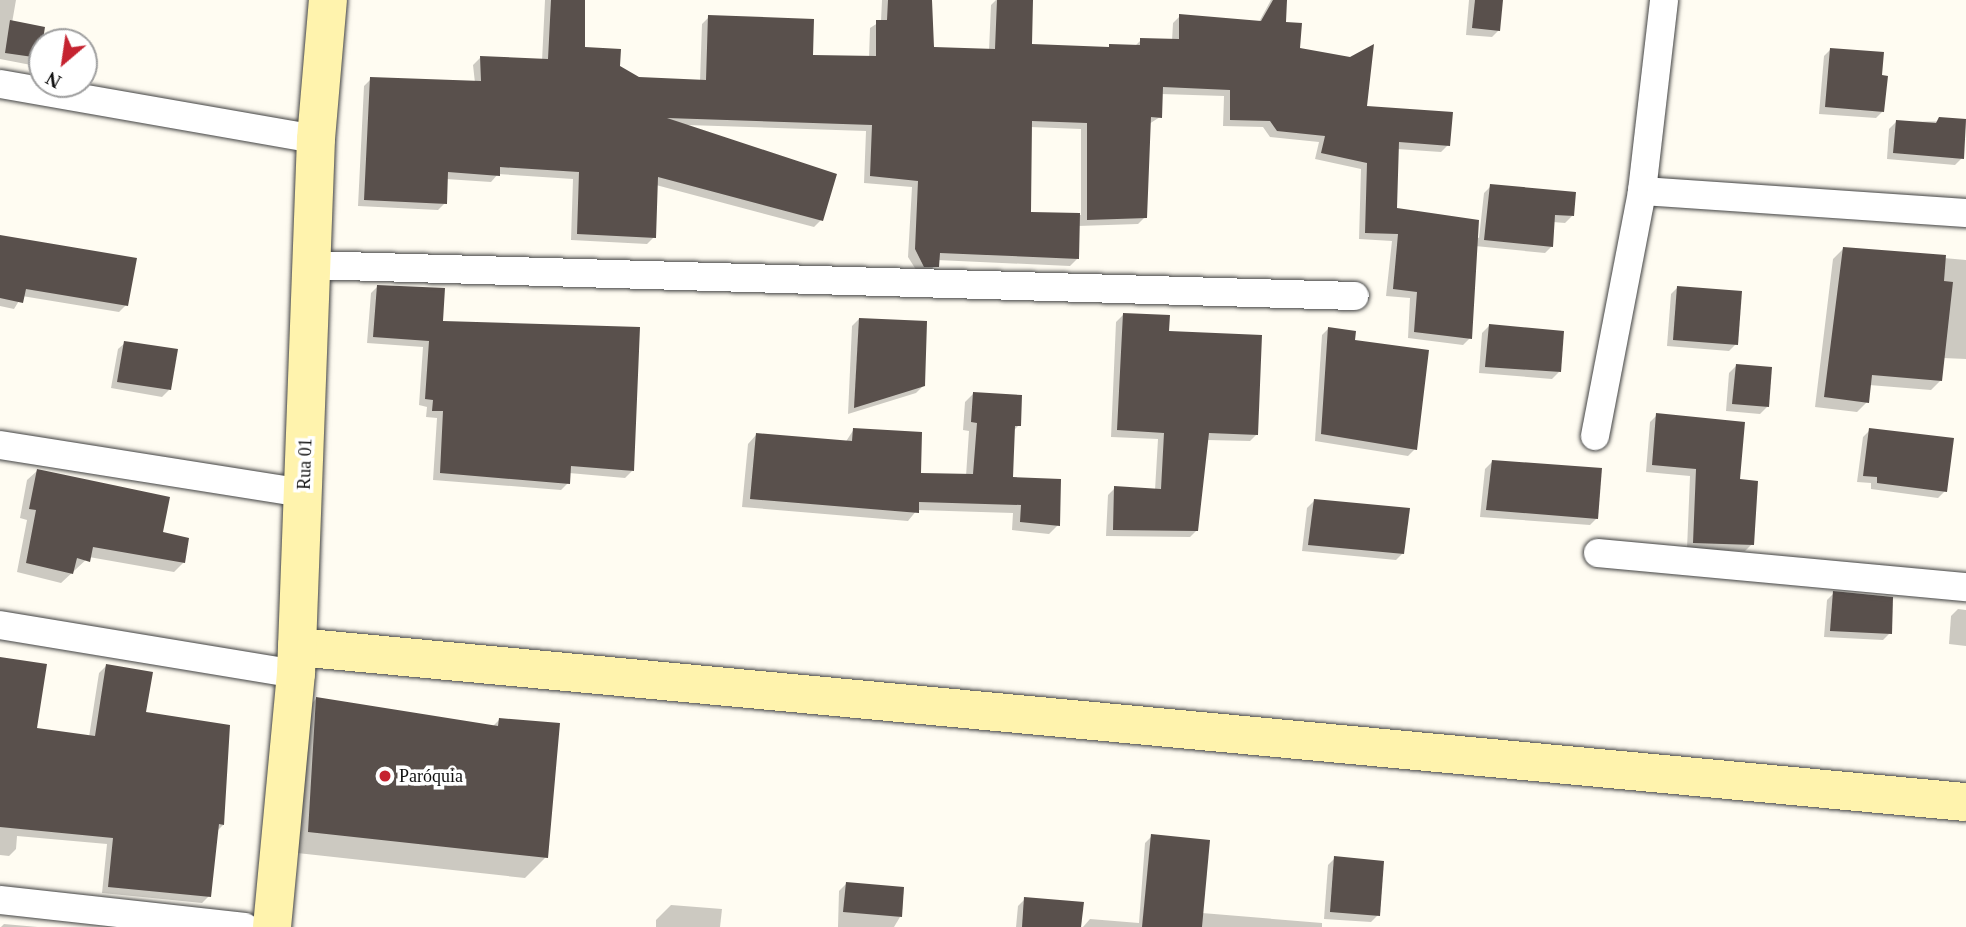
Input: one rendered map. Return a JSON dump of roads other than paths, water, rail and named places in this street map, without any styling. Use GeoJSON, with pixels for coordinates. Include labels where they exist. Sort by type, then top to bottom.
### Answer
{"type":"FeatureCollection","features":[{"type":"Feature","properties":{"kind":"street","name":"Rua 01"},"geometry":{"type":"LineString","coordinates":[[272,927],[297,661],[310,265],[316,139],[328,0]]}},
{"type":"Feature","properties":{"kind":"street"},"geometry":{"type":"LineString","coordinates":[[1595,436],[1642,191],[1664,0]]}},
{"type":"Feature","properties":{"kind":"street"},"geometry":{"type":"LineString","coordinates":[[0,84],[316,139]]}},
{"type":"Feature","properties":{"kind":"street"},"geometry":{"type":"LineString","coordinates":[[1642,191],[1966,213]]}},
{"type":"Feature","properties":{"kind":"street"},"geometry":{"type":"LineString","coordinates":[[310,265],[1355,296]]}},
{"type":"Feature","properties":{"kind":"street"},"geometry":{"type":"LineString","coordinates":[[0,445],[304,493]]}},
{"type":"Feature","properties":{"kind":"street"},"geometry":{"type":"LineString","coordinates":[[1598,553],[1966,587]]}},
{"type":"Feature","properties":{"kind":"street"},"geometry":{"type":"LineString","coordinates":[[0,625],[297,661],[1966,802]]}},
{"type":"Feature","properties":{"kind":"street"},"geometry":{"type":"LineString","coordinates":[[0,900],[245,927]]}},
{"type":"Feature","properties":{"kind":"place","name":"Paróquia"},"geometry":{"type":"Point","coordinates":[385,776]}}]}
